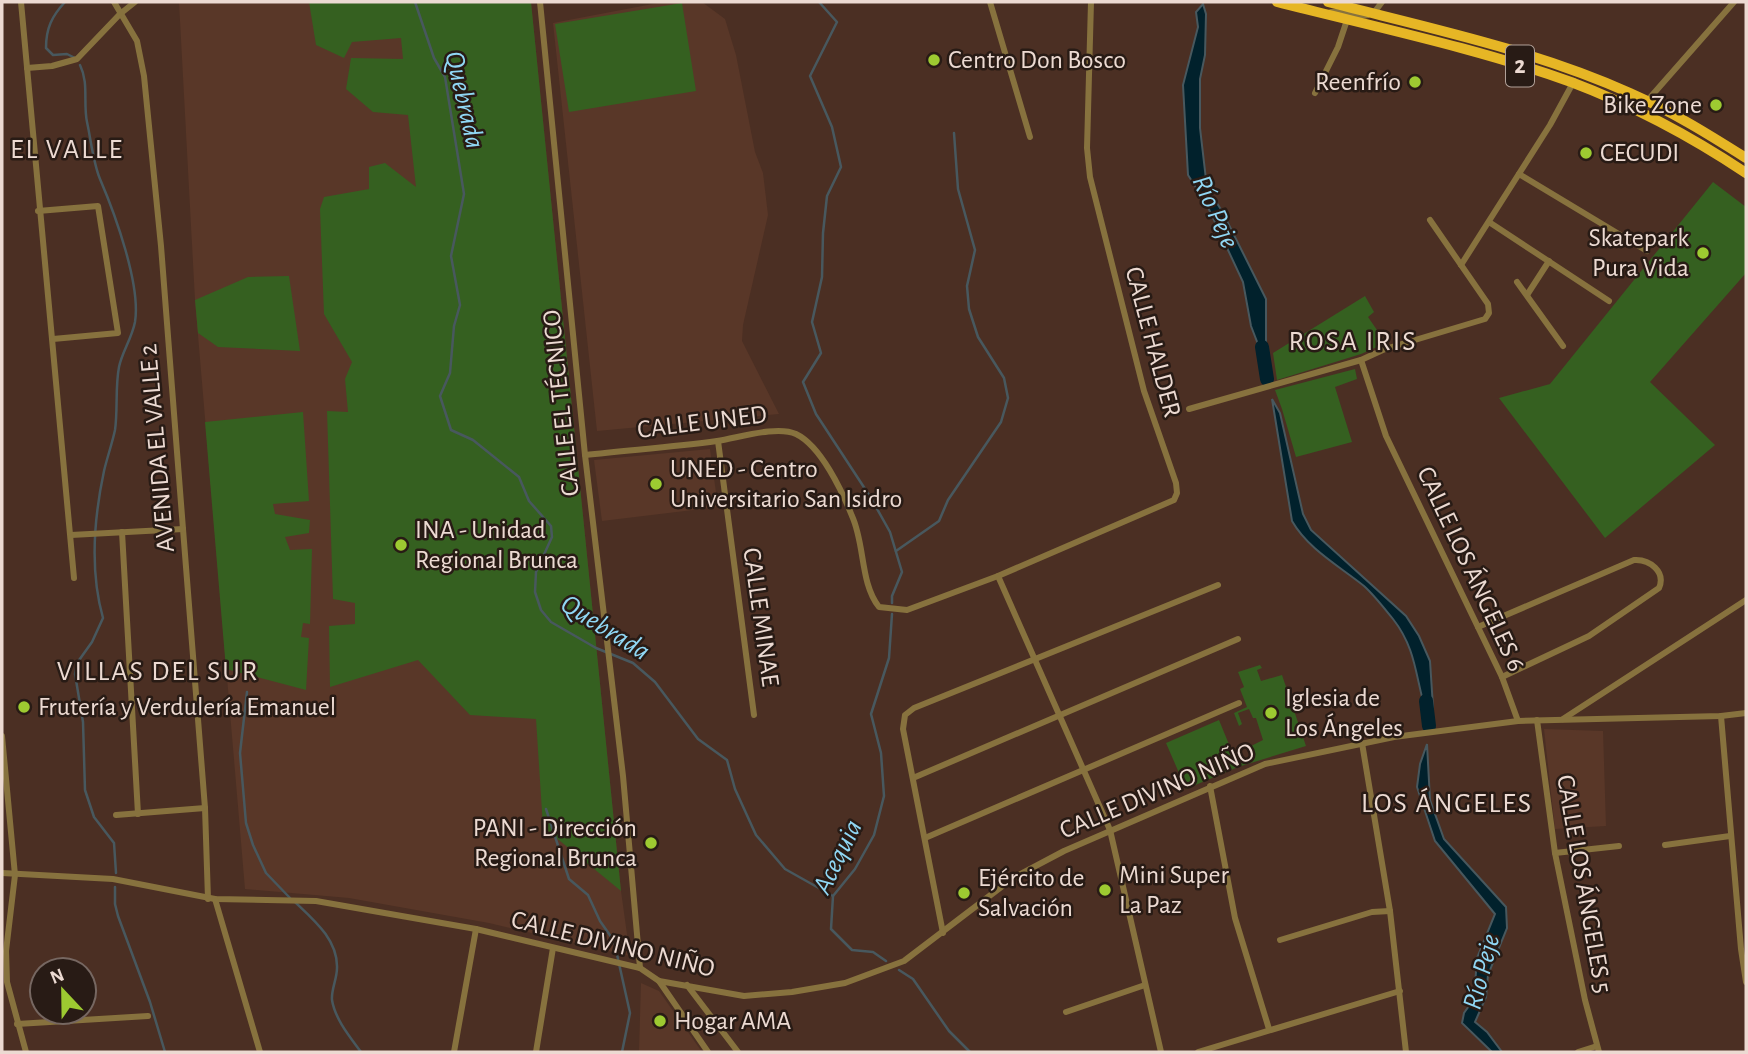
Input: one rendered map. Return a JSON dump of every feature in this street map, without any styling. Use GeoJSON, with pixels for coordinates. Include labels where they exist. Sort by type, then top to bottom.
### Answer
{"type":"FeatureCollection","features":[{"type":"Feature","properties":{"kind":"highway","name":"2"},"geometry":{"type":"LineString","coordinates":[[1277,2],[1530,68],[1573,83],[1626,105],[1746,173]]}},
{"type":"Feature","properties":{"kind":"highway","name":"2"},"geometry":{"type":"LineString","coordinates":[[1328,2],[1530,56],[1578,72],[1689,122],[1746,158]]}},
{"type":"Feature","properties":{"kind":"highway"},"geometry":{"type":"LineString","coordinates":[[1718,155],[1739,160],[1746,166]]}},
{"type":"Feature","properties":{"kind":"street"},"geometry":{"type":"LineString","coordinates":[[21,2],[38,211],[53,339],[74,578]]}},
{"type":"Feature","properties":{"kind":"street","name":"AVENIDA EL VALLE 2"},"geometry":{"type":"LineString","coordinates":[[114,2],[137,41],[144,76],[212,899],[260,1052]]}},
{"type":"Feature","properties":{"kind":"street"},"geometry":{"type":"LineString","coordinates":[[27,68],[52,66],[77,59],[135,2]]}},
{"type":"Feature","properties":{"kind":"street","name":"CALLE EL TÉCNICO"},"geometry":{"type":"LineString","coordinates":[[540,2],[584,455],[623,776],[640,968]]}},
{"type":"Feature","properties":{"kind":"street"},"geometry":{"type":"LineString","coordinates":[[990,2],[1030,137]]}},
{"type":"Feature","properties":{"kind":"street","name":"CALLE HALDER"},"geometry":{"type":"LineString","coordinates":[[998,576],[1174,500],[1177,493],[1144,391],[1090,177],[1087,148],[1091,2]]}},
{"type":"Feature","properties":{"kind":"street"},"geometry":{"type":"LineString","coordinates":[[1323,14],[1336,11],[1357,17],[1373,14],[1382,2]]}},
{"type":"Feature","properties":{"kind":"street"},"geometry":{"type":"LineString","coordinates":[[1647,101],[1734,2]]}},
{"type":"Feature","properties":{"kind":"street"},"geometry":{"type":"LineString","coordinates":[[1373,14],[1382,23],[1397,26],[1401,34]]}},
{"type":"Feature","properties":{"kind":"street"},"geometry":{"type":"LineString","coordinates":[[1315,93],[1338,47],[1347,20]]}},
{"type":"Feature","properties":{"kind":"street"},"geometry":{"type":"LineString","coordinates":[[1461,265],[1519,174],[1578,72]]}},
{"type":"Feature","properties":{"kind":"street"},"geometry":{"type":"LineString","coordinates":[[1519,174],[1647,251]]}},
{"type":"Feature","properties":{"kind":"street"},"geometry":{"type":"LineString","coordinates":[[38,211],[98,206],[118,333],[53,339]]}},
{"type":"Feature","properties":{"kind":"street"},"geometry":{"type":"LineString","coordinates":[[1189,409],[1361,360],[1385,349],[1485,318],[1489,313],[1488,304],[1430,220]]}},
{"type":"Feature","properties":{"kind":"street"},"geometry":{"type":"LineString","coordinates":[[1489,222],[1609,301]]}},
{"type":"Feature","properties":{"kind":"street"},"geometry":{"type":"LineString","coordinates":[[1527,295],[1549,261]]}},
{"type":"Feature","properties":{"kind":"street"},"geometry":{"type":"LineString","coordinates":[[1517,282],[1563,346]]}},
{"type":"Feature","properties":{"kind":"street","name":"CALLE LOS ÁNGELES 6"},"geometry":{"type":"LineString","coordinates":[[1361,360],[1386,436],[1502,677],[1518,721]]}},
{"type":"Feature","properties":{"kind":"street","name":"CALLE UNED"},"geometry":{"type":"LineString","coordinates":[[584,455],[718,441],[778,430],[793,432],[807,442],[838,485],[854,520],[871,597],[879,607],[907,610],[998,576]]}},
{"type":"Feature","properties":{"kind":"street","name":"CALLE MINAE"},"geometry":{"type":"LineString","coordinates":[[718,441],[754,715]]}},
{"type":"Feature","properties":{"kind":"street"},"geometry":{"type":"LineString","coordinates":[[71,535],[183,529]]}},
{"type":"Feature","properties":{"kind":"street"},"geometry":{"type":"LineString","coordinates":[[122,532],[138,814]]}},
{"type":"Feature","properties":{"kind":"street"},"geometry":{"type":"LineString","coordinates":[[1478,627],[1634,560],[1649,562],[1661,576],[1659,588],[1589,636],[1502,677]]}},
{"type":"Feature","properties":{"kind":"street"},"geometry":{"type":"LineString","coordinates":[[998,576],[1110,830],[1161,1052]]}},
{"type":"Feature","properties":{"kind":"street"},"geometry":{"type":"LineString","coordinates":[[943,933],[903,729],[905,715],[914,708],[1218,585]]}},
{"type":"Feature","properties":{"kind":"street"},"geometry":{"type":"LineString","coordinates":[[1562,719],[1746,600]]}},
{"type":"Feature","properties":{"kind":"street"},"geometry":{"type":"LineString","coordinates":[[913,778],[1238,639]]}},
{"type":"Feature","properties":{"kind":"street"},"geometry":{"type":"LineString","coordinates":[[925,838],[1239,704]]}},
{"type":"Feature","properties":{"kind":"street","name":"CALLE DIVINO NIÑO"},"geometry":{"type":"LineString","coordinates":[[2,873],[15,876],[113,879],[212,899],[316,901],[476,929],[640,968],[659,981],[744,996],[792,992],[845,983],[904,961],[1013,878],[1110,830],[1265,764],[1362,743],[1518,721],[1721,716],[1746,713]]}},
{"type":"Feature","properties":{"kind":"street"},"geometry":{"type":"LineString","coordinates":[[1721,716],[1730,836],[1746,982]]}},
{"type":"Feature","properties":{"kind":"street","name":"CALLE LOS ÁNGELES 5"},"geometry":{"type":"LineString","coordinates":[[1537,720],[1555,853],[1585,1000],[1598,1049]]}},
{"type":"Feature","properties":{"kind":"street"},"geometry":{"type":"LineString","coordinates":[[2,736],[15,876],[6,951],[7,982],[26,1052]]}},
{"type":"Feature","properties":{"kind":"street"},"geometry":{"type":"LineString","coordinates":[[1362,743],[1390,911],[1406,1052]]}},
{"type":"Feature","properties":{"kind":"street"},"geometry":{"type":"LineString","coordinates":[[1210,786],[1235,918],[1269,1029]]}},
{"type":"Feature","properties":{"kind":"street"},"geometry":{"type":"LineString","coordinates":[[116,815],[205,808]]}},
{"type":"Feature","properties":{"kind":"street"},"geometry":{"type":"LineString","coordinates":[[1665,845],[1730,836]]}},
{"type":"Feature","properties":{"kind":"street"},"geometry":{"type":"LineString","coordinates":[[1555,853],[1619,846]]}},
{"type":"Feature","properties":{"kind":"street"},"geometry":{"type":"LineString","coordinates":[[1280,940],[1372,912],[1390,911]]}},
{"type":"Feature","properties":{"kind":"street"},"geometry":{"type":"LineString","coordinates":[[454,1052],[476,929]]}},
{"type":"Feature","properties":{"kind":"street"},"geometry":{"type":"LineString","coordinates":[[536,1052],[553,948]]}},
{"type":"Feature","properties":{"kind":"street"},"geometry":{"type":"LineString","coordinates":[[659,981],[708,1052]]}},
{"type":"Feature","properties":{"kind":"street"},"geometry":{"type":"LineString","coordinates":[[687,985],[738,1052]]}},
{"type":"Feature","properties":{"kind":"street"},"geometry":{"type":"LineString","coordinates":[[1066,1012],[1145,985]]}},
{"type":"Feature","properties":{"kind":"street"},"geometry":{"type":"LineString","coordinates":[[1198,1052],[1400,991]]}},
{"type":"Feature","properties":{"kind":"street"},"geometry":{"type":"LineString","coordinates":[[18,1024],[148,1016]]}},
{"type":"Feature","properties":{"kind":"street"},"geometry":{"type":"LineString","coordinates":[[1578,1052],[1598,1049]]}},
{"type":"Feature","properties":{"kind":"shaded area","name":"INA - Unidad Regional Brunca"},"geometry":{"type":"Polygon","coordinates":[[[179,2],[531,2],[621,891],[630,956],[489,923],[349,898],[245,889],[195,300],[179,2]]]}},
{"type":"Feature","properties":{"kind":"shaded area"},"geometry":{"type":"Polygon","coordinates":[[[663,2],[702,2],[725,19],[736,55],[755,152],[763,173],[768,215],[743,325],[742,341],[779,414],[597,431],[553,23],[663,2]]]}},
{"type":"Feature","properties":{"kind":"shaded area","name":"UNED - Centro Universitario San Isidro"},"geometry":{"type":"Polygon","coordinates":[[[710,449],[718,507],[602,521],[594,460],[710,449]]]}},
{"type":"Feature","properties":{"kind":"shaded area"},"geometry":{"type":"Polygon","coordinates":[[[1544,729],[1603,731],[1606,826],[1555,829],[1544,729]]]}},
{"type":"Feature","properties":{"kind":"shaded area","name":"Hogar AMA"},"geometry":{"type":"Polygon","coordinates":[[[641,983],[659,991],[702,1052],[639,1052],[641,983]]]}},
{"type":"Feature","properties":{"kind":"green space"},"geometry":{"type":"Polygon","coordinates":[[[309,2],[531,2],[621,891],[543,827],[536,719],[470,715],[418,660],[330,687],[329,626],[355,624],[355,603],[333,599],[327,411],[348,412],[345,379],[352,362],[324,314],[320,209],[324,197],[369,189],[369,167],[385,163],[416,187],[408,115],[373,112],[346,89],[351,58],[403,59],[401,38],[352,42],[344,58],[316,45],[309,2]]]}},
{"type":"Feature","properties":{"kind":"green space"},"geometry":{"type":"Polygon","coordinates":[[[682,3],[696,91],[569,112],[555,24],[682,3]]]}},
{"type":"Feature","properties":{"kind":"green space"},"geometry":{"type":"Polygon","coordinates":[[[1713,182],[1746,207],[1746,273],[1650,382],[1715,445],[1605,538],[1499,398],[1550,384],[1713,182]]]}},
{"type":"Feature","properties":{"kind":"green space"},"geometry":{"type":"Polygon","coordinates":[[[289,276],[300,351],[218,347],[198,333],[195,300],[248,277],[289,276]]]}},
{"type":"Feature","properties":{"kind":"green space"},"geometry":{"type":"Polygon","coordinates":[[[1365,296],[1374,312],[1368,317],[1386,343],[1361,354],[1277,380],[1273,353],[1365,296]]]}},
{"type":"Feature","properties":{"kind":"green space"},"geometry":{"type":"Polygon","coordinates":[[[1355,369],[1357,379],[1335,387],[1352,442],[1296,457],[1275,390],[1355,369]]]}},
{"type":"Feature","properties":{"kind":"green space"},"geometry":{"type":"Polygon","coordinates":[[[303,412],[309,501],[273,504],[275,514],[310,520],[309,533],[285,537],[290,550],[312,549],[310,624],[303,623],[301,637],[309,638],[306,690],[226,669],[205,422],[303,412]]]}},
{"type":"Feature","properties":{"kind":"green space"},"geometry":{"type":"Polygon","coordinates":[[[1260,665],[1262,668],[1257,670],[1261,681],[1282,675],[1306,746],[1238,767],[1186,789],[1166,743],[1219,720],[1237,764],[1253,758],[1249,747],[1263,740],[1256,718],[1253,718],[1249,709],[1238,713],[1242,724],[1239,726],[1234,713],[1247,707],[1240,689],[1244,687],[1238,672],[1260,665]]]}},
{"type":"Feature","properties":{"kind":"water"},"geometry":{"type":"Polygon","coordinates":[[[1203,4],[1206,14],[1205,55],[1200,79],[1200,128],[1207,188],[1222,211],[1266,299],[1266,365],[1251,326],[1243,282],[1206,203],[1188,175],[1183,85],[1198,27],[1196,12],[1203,4]]]}},
{"type":"Feature","properties":{"kind":"water"},"geometry":{"type":"Polygon","coordinates":[[[1272,399],[1280,413],[1303,514],[1311,530],[1406,616],[1419,636],[1430,661],[1433,707],[1429,720],[1408,644],[1393,619],[1364,586],[1306,540],[1292,521],[1272,399]]]}},
{"type":"Feature","properties":{"kind":"water"},"geometry":{"type":"Polygon","coordinates":[[[1427,744],[1430,800],[1444,839],[1506,907],[1507,928],[1488,975],[1486,997],[1475,1022],[1487,1032],[1502,1052],[1492,1052],[1462,1023],[1464,1013],[1474,999],[1477,958],[1495,914],[1435,841],[1417,787],[1420,764],[1427,744]]]}},
{"type":"Feature","properties":{"kind":"waterway"},"geometry":{"type":"LineString","coordinates":[[65,2],[51,23],[46,48],[53,55],[67,54],[75,58]]}},
{"type":"Feature","properties":{"kind":"waterway","name":"Quebrada"},"geometry":{"type":"LineString","coordinates":[[415,2],[434,58],[445,77],[464,194],[451,256],[460,305],[454,326],[450,373],[440,396],[451,430],[473,440],[519,477],[529,501],[551,526],[552,537],[536,572],[535,592],[541,610],[551,622],[596,648],[633,663],[655,682],[698,739],[727,760],[735,789],[756,835],[785,869],[833,896]]}},
{"type":"Feature","properties":{"kind":"waterway","name":"Quebrada"},"geometry":{"type":"LineString","coordinates":[[819,2],[837,22],[810,76],[832,127],[841,167],[827,196],[822,277],[812,322],[821,353],[803,382],[816,414],[890,532],[902,572],[892,596],[892,603]]}},
{"type":"Feature","properties":{"kind":"waterway"},"geometry":{"type":"LineString","coordinates":[[80,65],[94,158],[131,270],[136,307],[134,328],[119,367],[115,430],[98,507],[95,564],[103,618],[92,642],[77,663],[75,674],[83,722],[85,790],[94,817],[114,843],[116,873]]}},
{"type":"Feature","properties":{"kind":"waterway","name":"Quebrada"},"geometry":{"type":"LineString","coordinates":[[896,551],[939,521],[948,500],[1001,422],[1008,398],[1004,378],[978,337],[969,309],[967,286],[975,250],[958,189],[954,133]]}},
{"type":"Feature","properties":{"kind":"waterway","name":"Río Peje"},"geometry":{"type":"LineString","coordinates":[[1262,347],[1267,379]]}},
{"type":"Feature","properties":{"kind":"waterway","name":"Acequia"},"geometry":{"type":"LineString","coordinates":[[886,961],[873,952],[852,950],[831,929],[833,896],[855,869],[874,835],[884,796],[881,753],[871,714],[889,658],[892,614]]}},
{"type":"Feature","properties":{"kind":"waterway","name":"Quebrada"},"geometry":{"type":"LineString","coordinates":[[247,692],[240,753],[246,823],[266,873],[290,898]]}},
{"type":"Feature","properties":{"kind":"waterway","name":"Río Peje"},"geometry":{"type":"LineString","coordinates":[[1426,701],[1429,726]]}},
{"type":"Feature","properties":{"kind":"waterway","name":"Quebrada"},"geometry":{"type":"LineString","coordinates":[[546,809],[569,879],[588,895],[600,921],[614,941],[630,1013],[622,1052]]}},
{"type":"Feature","properties":{"kind":"waterway"},"geometry":{"type":"LineString","coordinates":[[115,887],[118,916],[150,1002],[165,1052]]}},
{"type":"Feature","properties":{"kind":"waterway","name":"Quebrada"},"geometry":{"type":"LineString","coordinates":[[295,902],[324,931],[334,948],[337,968],[332,996],[334,1007],[344,1028],[361,1052]]}},
{"type":"Feature","properties":{"kind":"waterway","name":"Acequia"},"geometry":{"type":"LineString","coordinates":[[899,970],[913,979],[949,1031],[970,1052]]}},
{"type":"Feature","properties":{"kind":"place","name":"Centro Don Bosco"},"geometry":{"type":"Point","coordinates":[934,60]}},
{"type":"Feature","properties":{"kind":"place","name":"Reenfrío"},"geometry":{"type":"Point","coordinates":[1415,82]}},
{"type":"Feature","properties":{"kind":"place","name":"Bike Zone"},"geometry":{"type":"Point","coordinates":[1716,105]}},
{"type":"Feature","properties":{"kind":"place","name":"CECUDI"},"geometry":{"type":"Point","coordinates":[1586,153]}},
{"type":"Feature","properties":{"kind":"place","name":"Skatepark Pura Vida"},"geometry":{"type":"Point","coordinates":[1703,253]}},
{"type":"Feature","properties":{"kind":"place","name":"UNED - Centro Universitario San Isidro"},"geometry":{"type":"Point","coordinates":[656,484]}},
{"type":"Feature","properties":{"kind":"place","name":"INA - Unidad Regional Brunca"},"geometry":{"type":"Point","coordinates":[401,545]}},
{"type":"Feature","properties":{"kind":"place","name":"Frutería y Verdulería Emanuel"},"geometry":{"type":"Point","coordinates":[24,707]}},
{"type":"Feature","properties":{"kind":"place","name":"Iglesia de Los Ángeles"},"geometry":{"type":"Point","coordinates":[1271,713]}},
{"type":"Feature","properties":{"kind":"place","name":"PANI - Dirección Regional Brunca"},"geometry":{"type":"Point","coordinates":[651,843]}},
{"type":"Feature","properties":{"kind":"place","name":"Mini Super La Paz"},"geometry":{"type":"Point","coordinates":[1105,890]}},
{"type":"Feature","properties":{"kind":"place","name":"Ejército de Salvación"},"geometry":{"type":"Point","coordinates":[964,893]}},
{"type":"Feature","properties":{"kind":"place","name":"Hogar AMA"},"geometry":{"type":"Point","coordinates":[660,1021]}},
{"type":"Feature","properties":{"kind":"district","name":"EL VALLE"},"geometry":{"type":"Point","coordinates":[67,150]}},
{"type":"Feature","properties":{"kind":"district","name":"ROSA IRIS"},"geometry":{"type":"Point","coordinates":[1353,342]}},
{"type":"Feature","properties":{"kind":"district","name":"VILLAS DEL SUR"},"geometry":{"type":"Point","coordinates":[158,672]}},
{"type":"Feature","properties":{"kind":"district","name":"LOS ÁNGELES"},"geometry":{"type":"Point","coordinates":[1447,804]}}]}
